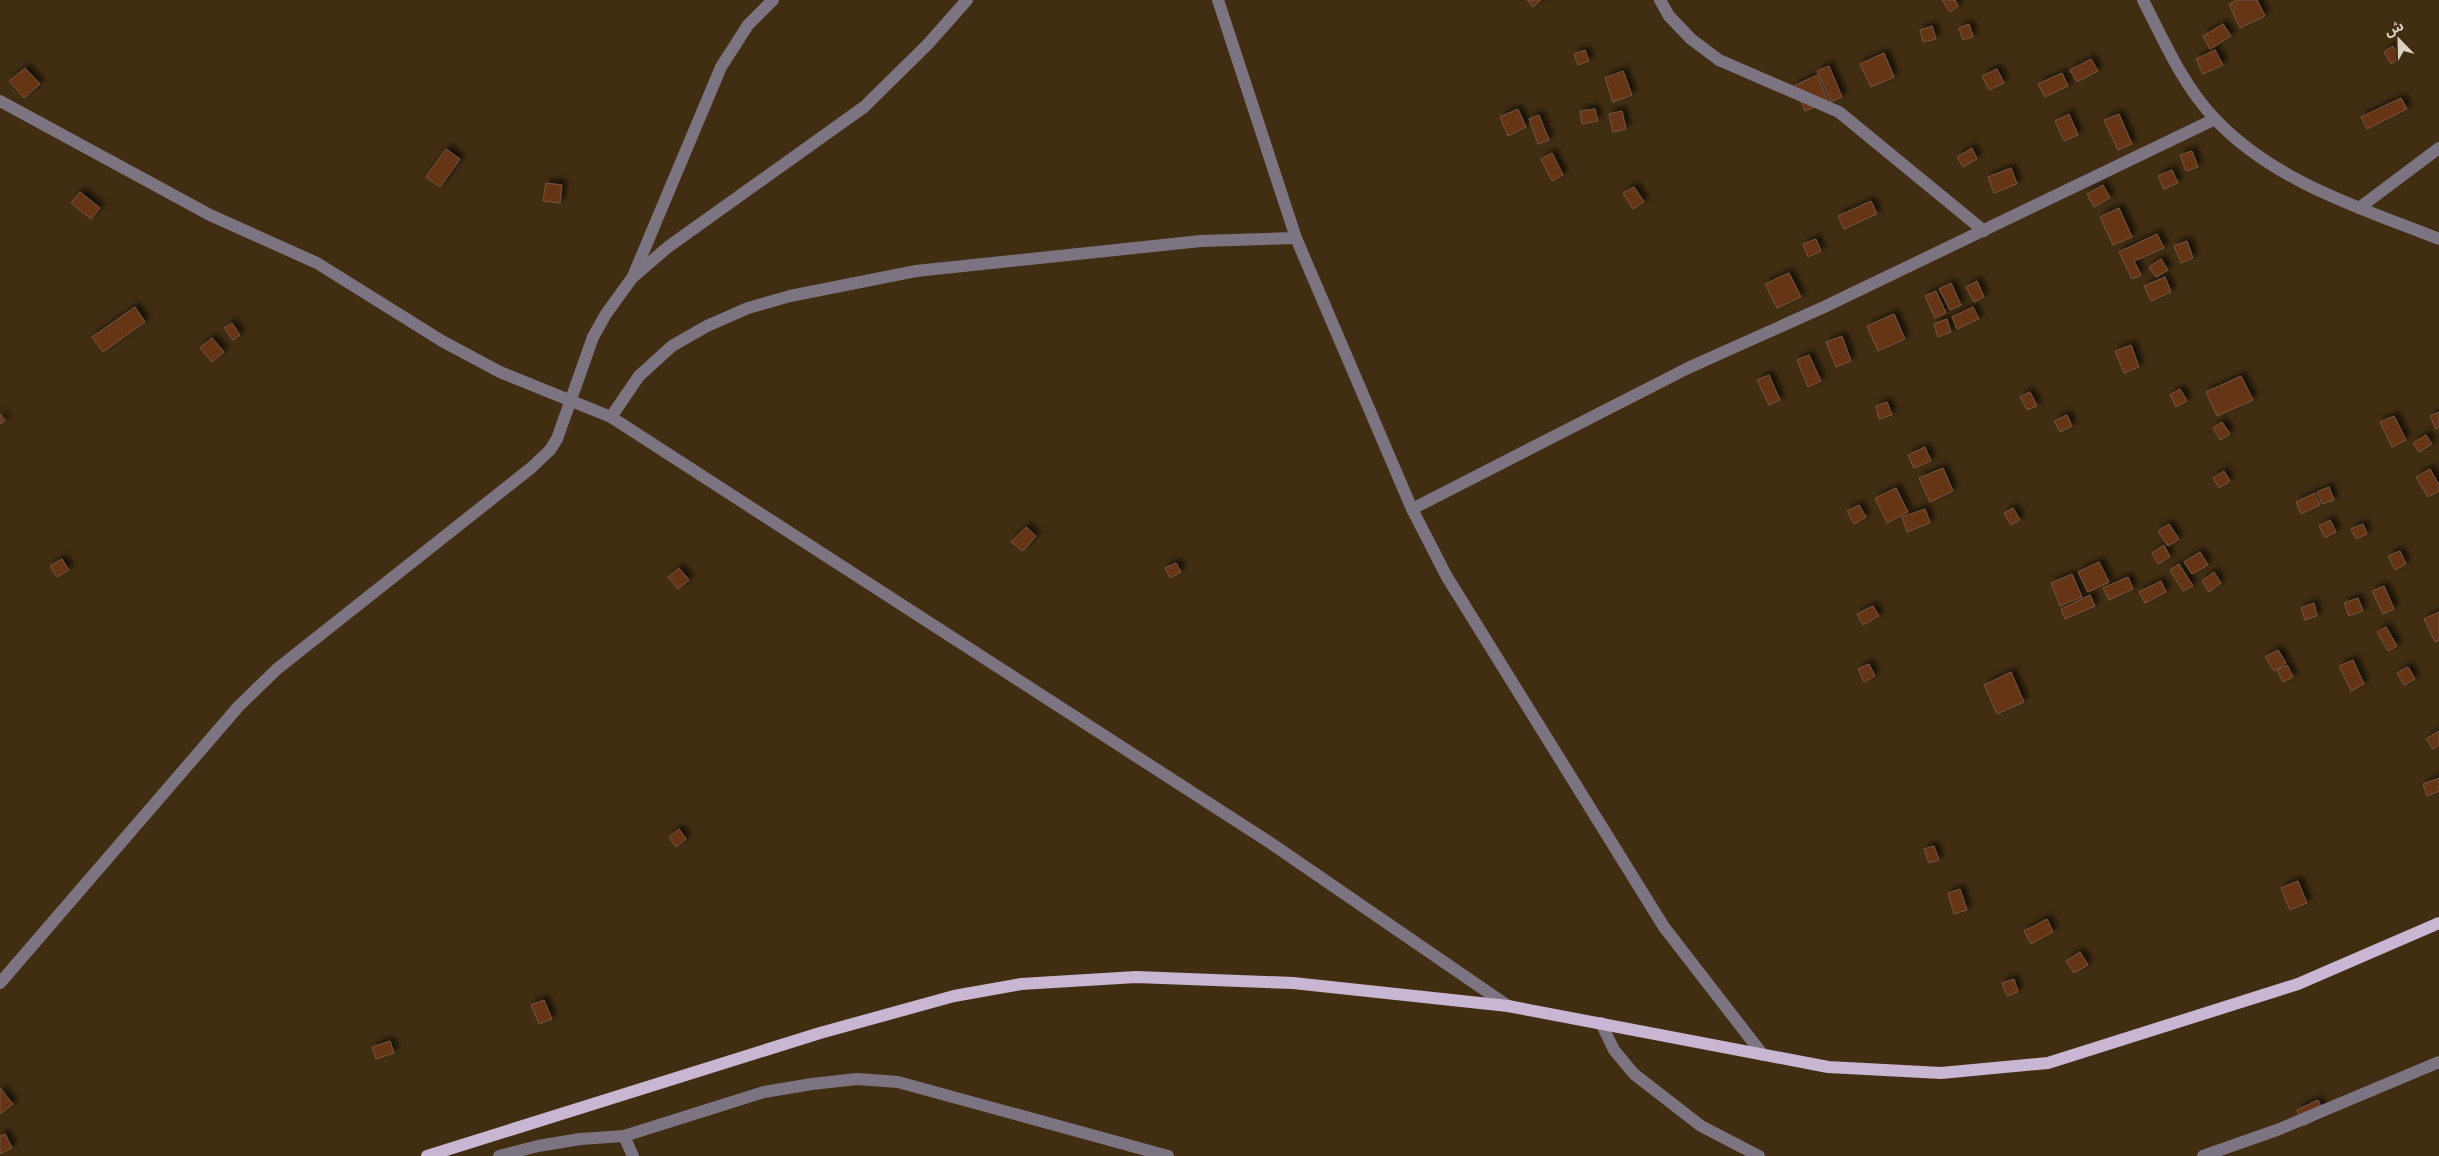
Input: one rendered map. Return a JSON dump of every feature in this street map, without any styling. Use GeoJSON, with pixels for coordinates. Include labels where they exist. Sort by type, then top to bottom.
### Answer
{"type":"FeatureCollection","features":[{"type":"Feature","properties":{"kind":"main road"},"geometry":{"type":"LineString","coordinates":[[427,1156],[820,1033],[954,996],[1021,984],[1136,977],[1292,983],[1508,1006],[1828,1067],[1941,1073],[2048,1063],[2298,984],[2439,923]]}},
{"type":"Feature","properties":{"kind":"street"},"geometry":{"type":"LineString","coordinates":[[0,983],[238,707],[277,669],[531,468],[550,450],[557,439],[593,337],[606,314],[632,278],[721,67],[748,26],[773,0]]}},
{"type":"Feature","properties":{"kind":"street"},"geometry":{"type":"LineString","coordinates":[[632,278],[668,248],[864,107],[928,44],[968,0]]}},
{"type":"Feature","properties":{"kind":"street"},"geometry":{"type":"LineString","coordinates":[[1218,0],[1296,238],[1412,509],[1447,577],[1664,927],[1762,1055]]}},
{"type":"Feature","properties":{"kind":"street"},"geometry":{"type":"LineString","coordinates":[[1660,0],[1669,16],[1691,39],[1719,60],[1839,112],[1984,230]]}},
{"type":"Feature","properties":{"kind":"street"},"geometry":{"type":"LineString","coordinates":[[2143,0],[2177,66],[2216,120],[2249,150],[2288,175],[2359,208],[2439,238]]}},
{"type":"Feature","properties":{"kind":"street"},"geometry":{"type":"LineString","coordinates":[[0,101],[210,215],[317,263],[458,350],[500,372],[611,417],[1272,844],[1508,1006]]}},
{"type":"Feature","properties":{"kind":"street"},"geometry":{"type":"LineString","coordinates":[[1412,509],[1688,368],[2216,120]]}},
{"type":"Feature","properties":{"kind":"street"},"geometry":{"type":"LineString","coordinates":[[2359,208],[2439,148]]}},
{"type":"Feature","properties":{"kind":"street"},"geometry":{"type":"LineString","coordinates":[[611,417],[639,376],[672,346],[707,326],[748,308],[790,296],[925,270],[1201,241],[1296,238]]}},
{"type":"Feature","properties":{"kind":"street"},"geometry":{"type":"LineString","coordinates":[[1601,1023],[1614,1050],[1634,1074],[1701,1126],[1759,1156]]}},
{"type":"Feature","properties":{"kind":"street"},"geometry":{"type":"LineString","coordinates":[[2203,1156],[2277,1130],[2439,1062]]}},
{"type":"Feature","properties":{"kind":"street"},"geometry":{"type":"LineString","coordinates":[[499,1156],[538,1146],[580,1139],[624,1136],[764,1092],[858,1079],[898,1082],[1168,1156]]}},
{"type":"Feature","properties":{"kind":"street"},"geometry":{"type":"LineString","coordinates":[[624,1136],[633,1156]]}},
{"type":"Feature","properties":{"kind":"building"},"geometry":{"type":"Polygon","coordinates":[[[1527,0],[1541,0],[1533,7],[1527,0]]]}},
{"type":"Feature","properties":{"kind":"building"},"geometry":{"type":"Polygon","coordinates":[[[1942,0],[1955,0],[1958,6],[1950,12],[1942,0]]]}},
{"type":"Feature","properties":{"kind":"building"},"geometry":{"type":"Polygon","coordinates":[[[2237,0],[2257,0],[2265,16],[2240,28],[2229,4],[2237,0]]]}},
{"type":"Feature","properties":{"kind":"building"},"geometry":{"type":"Polygon","coordinates":[[[1969,24],[1973,37],[1963,40],[1959,28],[1969,24]]]}},
{"type":"Feature","properties":{"kind":"building"},"geometry":{"type":"Polygon","coordinates":[[[2223,24],[2231,36],[2210,49],[2203,36],[2223,24]]]}},
{"type":"Feature","properties":{"kind":"building"},"geometry":{"type":"Polygon","coordinates":[[[1932,26],[1936,39],[1923,42],[1920,30],[1932,26]]]}},
{"type":"Feature","properties":{"kind":"building"},"geometry":{"type":"Polygon","coordinates":[[[2393,46],[2400,58],[2391,64],[2384,52],[2393,46]]]}},
{"type":"Feature","properties":{"kind":"building"},"geometry":{"type":"Polygon","coordinates":[[[1585,50],[1589,61],[1578,65],[1574,54],[1585,50]]]}},
{"type":"Feature","properties":{"kind":"building"},"geometry":{"type":"Polygon","coordinates":[[[2215,50],[2223,65],[2203,74],[2196,59],[2215,50]]]}},
{"type":"Feature","properties":{"kind":"building"},"geometry":{"type":"Polygon","coordinates":[[[1884,53],[1894,77],[1871,87],[1860,64],[1884,53]]]}},
{"type":"Feature","properties":{"kind":"building"},"geometry":{"type":"Polygon","coordinates":[[[2091,59],[2098,71],[2077,82],[2070,70],[2091,59]]]}},
{"type":"Feature","properties":{"kind":"building"},"geometry":{"type":"Polygon","coordinates":[[[1829,66],[1842,97],[1831,102],[1817,71],[1829,66]]]}},
{"type":"Feature","properties":{"kind":"building"},"geometry":{"type":"Polygon","coordinates":[[[25,68],[40,84],[24,98],[9,81],[25,68]]]}},
{"type":"Feature","properties":{"kind":"building"},"geometry":{"type":"Polygon","coordinates":[[[1997,69],[2004,83],[1989,90],[1982,76],[1997,69]]]}},
{"type":"Feature","properties":{"kind":"building"},"geometry":{"type":"Polygon","coordinates":[[[1623,71],[1632,95],[1613,102],[1605,78],[1623,71]]]}},
{"type":"Feature","properties":{"kind":"building"},"geometry":{"type":"Polygon","coordinates":[[[2062,73],[2068,86],[2045,97],[2038,84],[2062,73]]]}},
{"type":"Feature","properties":{"kind":"building"},"geometry":{"type":"Polygon","coordinates":[[[1817,75],[1828,101],[1805,111],[1794,86],[1817,75]]]}},
{"type":"Feature","properties":{"kind":"building"},"geometry":{"type":"Polygon","coordinates":[[[2401,98],[2407,109],[2367,129],[2361,117],[2401,98]]]}},
{"type":"Feature","properties":{"kind":"building"},"geometry":{"type":"Polygon","coordinates":[[[1518,109],[1526,127],[1508,136],[1500,117],[1518,109]]]}},
{"type":"Feature","properties":{"kind":"building"},"geometry":{"type":"Polygon","coordinates":[[[1595,109],[1598,121],[1582,124],[1580,111],[1595,109]]]}},
{"type":"Feature","properties":{"kind":"building"},"geometry":{"type":"Polygon","coordinates":[[[1622,111],[1626,129],[1613,132],[1609,114],[1622,111]]]}},
{"type":"Feature","properties":{"kind":"building"},"geometry":{"type":"Polygon","coordinates":[[[2069,114],[2078,135],[2064,141],[2055,121],[2069,114]]]}},
{"type":"Feature","properties":{"kind":"building"},"geometry":{"type":"Polygon","coordinates":[[[2119,114],[2132,144],[2118,150],[2104,120],[2119,114]]]}},
{"type":"Feature","properties":{"kind":"building"},"geometry":{"type":"Polygon","coordinates":[[[1539,115],[1549,140],[1538,144],[1529,119],[1539,115]]]}},
{"type":"Feature","properties":{"kind":"building"},"geometry":{"type":"Polygon","coordinates":[[[1972,148],[1977,159],[1963,167],[1957,157],[1972,148]]]}},
{"type":"Feature","properties":{"kind":"building"},"geometry":{"type":"Polygon","coordinates":[[[446,149],[460,159],[440,187],[426,177],[446,149]]]}},
{"type":"Feature","properties":{"kind":"building"},"geometry":{"type":"Polygon","coordinates":[[[2192,151],[2198,167],[2186,171],[2180,155],[2192,151]]]}},
{"type":"Feature","properties":{"kind":"building"},"geometry":{"type":"Polygon","coordinates":[[[1552,153],[1563,175],[1552,181],[1541,159],[1552,153]]]}},
{"type":"Feature","properties":{"kind":"building"},"geometry":{"type":"Polygon","coordinates":[[[2011,168],[2017,184],[1994,193],[1988,177],[2011,168]]]}},
{"type":"Feature","properties":{"kind":"building"},"geometry":{"type":"Polygon","coordinates":[[[2172,170],[2178,183],[2164,189],[2158,176],[2172,170]]]}},
{"type":"Feature","properties":{"kind":"building"},"geometry":{"type":"Polygon","coordinates":[[[546,183],[562,185],[560,203],[543,201],[546,183]]]}},
{"type":"Feature","properties":{"kind":"building"},"geometry":{"type":"Polygon","coordinates":[[[2103,185],[2110,198],[2094,207],[2087,194],[2103,185]]]}},
{"type":"Feature","properties":{"kind":"building"},"geometry":{"type":"Polygon","coordinates":[[[1634,187],[1644,202],[1633,209],[1623,193],[1634,187]]]}},
{"type":"Feature","properties":{"kind":"building"},"geometry":{"type":"Polygon","coordinates":[[[80,192],[100,208],[91,219],[71,203],[80,192]]]}},
{"type":"Feature","properties":{"kind":"building"},"geometry":{"type":"Polygon","coordinates":[[[1871,201],[1877,214],[1844,229],[1838,216],[1871,201]]]}},
{"type":"Feature","properties":{"kind":"building"},"geometry":{"type":"Polygon","coordinates":[[[2119,208],[2132,237],[2113,245],[2100,217],[2119,208]]]}},
{"type":"Feature","properties":{"kind":"building"},"geometry":{"type":"Polygon","coordinates":[[[2157,234],[2164,248],[2134,261],[2141,275],[2132,279],[2119,252],[2157,234]]]}},
{"type":"Feature","properties":{"kind":"building"},"geometry":{"type":"Polygon","coordinates":[[[1816,239],[1821,251],[1808,257],[1803,244],[1816,239]]]}},
{"type":"Feature","properties":{"kind":"building"},"geometry":{"type":"Polygon","coordinates":[[[2187,241],[2193,258],[2181,263],[2174,246],[2187,241]]]}},
{"type":"Feature","properties":{"kind":"building"},"geometry":{"type":"Polygon","coordinates":[[[2161,259],[2168,270],[2156,277],[2149,267],[2161,259]]]}},
{"type":"Feature","properties":{"kind":"building"},"geometry":{"type":"Polygon","coordinates":[[[1789,273],[1801,297],[1777,308],[1765,284],[1789,273]]]}},
{"type":"Feature","properties":{"kind":"building"},"geometry":{"type":"Polygon","coordinates":[[[2165,277],[2171,292],[2151,301],[2144,286],[2165,277]]]}},
{"type":"Feature","properties":{"kind":"building"},"geometry":{"type":"Polygon","coordinates":[[[1977,281],[1984,297],[1974,302],[1966,287],[1977,281]]]}},
{"type":"Feature","properties":{"kind":"building"},"geometry":{"type":"Polygon","coordinates":[[[1951,283],[1961,305],[1950,310],[1939,289],[1951,283]]]}},
{"type":"Feature","properties":{"kind":"building"},"geometry":{"type":"Polygon","coordinates":[[[1936,291],[1946,313],[1935,318],[1925,296],[1936,291]]]}},
{"type":"Feature","properties":{"kind":"building"},"geometry":{"type":"Polygon","coordinates":[[[135,307],[145,322],[103,352],[92,337],[135,307]]]}},
{"type":"Feature","properties":{"kind":"building"},"geometry":{"type":"Polygon","coordinates":[[[1973,307],[1979,319],[1957,329],[1952,317],[1973,307]]]}},
{"type":"Feature","properties":{"kind":"building"},"geometry":{"type":"Polygon","coordinates":[[[1894,314],[1905,339],[1878,351],[1867,326],[1894,314]]]}},
{"type":"Feature","properties":{"kind":"building"},"geometry":{"type":"Polygon","coordinates":[[[1947,319],[1951,332],[1938,337],[1934,324],[1947,319]]]}},
{"type":"Feature","properties":{"kind":"building"},"geometry":{"type":"Polygon","coordinates":[[[232,323],[240,335],[233,340],[224,328],[232,323]]]}},
{"type":"Feature","properties":{"kind":"building"},"geometry":{"type":"Polygon","coordinates":[[[1842,336],[1851,361],[1836,367],[1826,342],[1842,336]]]}},
{"type":"Feature","properties":{"kind":"building"},"geometry":{"type":"Polygon","coordinates":[[[212,338],[224,352],[212,362],[200,348],[212,338]]]}},
{"type":"Feature","properties":{"kind":"building"},"geometry":{"type":"Polygon","coordinates":[[[2131,345],[2139,367],[2124,373],[2115,351],[2131,345]]]}},
{"type":"Feature","properties":{"kind":"building"},"geometry":{"type":"Polygon","coordinates":[[[1809,355],[1821,381],[1808,387],[1797,360],[1809,355]]]}},
{"type":"Feature","properties":{"kind":"building"},"geometry":{"type":"Polygon","coordinates":[[[1769,375],[1780,400],[1769,405],[1757,380],[1769,375]]]}},
{"type":"Feature","properties":{"kind":"building"},"geometry":{"type":"Polygon","coordinates":[[[2241,376],[2253,400],[2217,416],[2206,392],[2241,376]]]}},
{"type":"Feature","properties":{"kind":"building"},"geometry":{"type":"Polygon","coordinates":[[[2180,389],[2187,401],[2176,407],[2170,395],[2180,389]]]}},
{"type":"Feature","properties":{"kind":"building"},"geometry":{"type":"Polygon","coordinates":[[[2030,392],[2037,406],[2027,410],[2020,397],[2030,392]]]}},
{"type":"Feature","properties":{"kind":"building"},"geometry":{"type":"Polygon","coordinates":[[[1887,402],[1892,415],[1879,419],[1876,406],[1887,402]]]}},
{"type":"Feature","properties":{"kind":"building"},"geometry":{"type":"Polygon","coordinates":[[[2439,412],[2439,427],[2436,429],[2430,416],[2439,412]]]}},
{"type":"Feature","properties":{"kind":"building"},"geometry":{"type":"Polygon","coordinates":[[[0,414],[5,421],[0,424],[0,414]]]}},
{"type":"Feature","properties":{"kind":"building"},"geometry":{"type":"Polygon","coordinates":[[[2067,415],[2072,426],[2060,432],[2054,421],[2067,415]]]}},
{"type":"Feature","properties":{"kind":"building"},"geometry":{"type":"Polygon","coordinates":[[[2394,416],[2406,440],[2392,447],[2380,422],[2394,416]]]}},
{"type":"Feature","properties":{"kind":"building"},"geometry":{"type":"Polygon","coordinates":[[[2222,422],[2230,434],[2220,440],[2213,428],[2222,422]]]}},
{"type":"Feature","properties":{"kind":"building"},"geometry":{"type":"Polygon","coordinates":[[[2426,435],[2432,444],[2419,452],[2413,443],[2426,435]]]}},
{"type":"Feature","properties":{"kind":"building"},"geometry":{"type":"Polygon","coordinates":[[[1925,447],[1931,461],[1914,468],[1908,455],[1925,447]]]}},
{"type":"Feature","properties":{"kind":"building"},"geometry":{"type":"Polygon","coordinates":[[[1943,468],[1953,491],[1930,502],[1919,478],[1943,468]]]}},
{"type":"Feature","properties":{"kind":"building"},"geometry":{"type":"Polygon","coordinates":[[[2430,469],[2439,485],[2439,491],[2428,497],[2416,477],[2430,469]]]}},
{"type":"Feature","properties":{"kind":"building"},"geometry":{"type":"Polygon","coordinates":[[[2224,471],[2230,481],[2219,488],[2213,478],[2224,471]]]}},
{"type":"Feature","properties":{"kind":"building"},"geometry":{"type":"Polygon","coordinates":[[[2329,487],[2334,500],[2322,504],[2317,492],[2329,487]]]}},
{"type":"Feature","properties":{"kind":"building"},"geometry":{"type":"Polygon","coordinates":[[[1896,488],[1908,512],[1887,523],[1875,498],[1896,488]]]}},
{"type":"Feature","properties":{"kind":"building"},"geometry":{"type":"Polygon","coordinates":[[[2315,493],[2320,505],[2301,514],[2296,502],[2315,493]]]}},
{"type":"Feature","properties":{"kind":"building"},"geometry":{"type":"Polygon","coordinates":[[[1859,505],[1866,517],[1854,524],[1847,511],[1859,505]]]}},
{"type":"Feature","properties":{"kind":"building"},"geometry":{"type":"Polygon","coordinates":[[[2013,508],[2020,520],[2011,525],[2004,513],[2013,508]]]}},
{"type":"Feature","properties":{"kind":"building"},"geometry":{"type":"Polygon","coordinates":[[[1925,509],[1930,523],[1907,532],[1902,517],[1925,509]]]}},
{"type":"Feature","properties":{"kind":"building"},"geometry":{"type":"Polygon","coordinates":[[[2330,520],[2336,532],[2325,538],[2319,526],[2330,520]]]}},
{"type":"Feature","properties":{"kind":"building"},"geometry":{"type":"Polygon","coordinates":[[[2169,524],[2179,539],[2168,546],[2158,531],[2169,524]]]}},
{"type":"Feature","properties":{"kind":"building"},"geometry":{"type":"Polygon","coordinates":[[[2363,524],[2367,534],[2356,539],[2351,529],[2363,524]]]}},
{"type":"Feature","properties":{"kind":"building"},"geometry":{"type":"Polygon","coordinates":[[[1026,527],[1036,536],[1023,551],[1011,542],[1026,527]]]}},
{"type":"Feature","properties":{"kind":"building"},"geometry":{"type":"Polygon","coordinates":[[[2164,545],[2170,557],[2158,564],[2152,553],[2164,545]]]}},
{"type":"Feature","properties":{"kind":"building"},"geometry":{"type":"Polygon","coordinates":[[[2400,551],[2406,564],[2395,570],[2388,556],[2400,551]]]}},
{"type":"Feature","properties":{"kind":"building"},"geometry":{"type":"Polygon","coordinates":[[[2200,552],[2208,565],[2192,574],[2184,562],[2200,552]]]}},
{"type":"Feature","properties":{"kind":"building"},"geometry":{"type":"Polygon","coordinates":[[[62,559],[69,570],[57,577],[50,566],[62,559]]]}},
{"type":"Feature","properties":{"kind":"building"},"geometry":{"type":"Polygon","coordinates":[[[2099,562],[2109,582],[2088,592],[2078,572],[2099,562]]]}},
{"type":"Feature","properties":{"kind":"building"},"geometry":{"type":"Polygon","coordinates":[[[1176,563],[1181,572],[1170,578],[1165,568],[1176,563]]]}},
{"type":"Feature","properties":{"kind":"building"},"geometry":{"type":"Polygon","coordinates":[[[2179,564],[2193,586],[2183,591],[2170,570],[2179,564]]]}},
{"type":"Feature","properties":{"kind":"building"},"geometry":{"type":"Polygon","coordinates":[[[679,568],[689,580],[678,589],[668,577],[679,568]]]}},
{"type":"Feature","properties":{"kind":"building"},"geometry":{"type":"Polygon","coordinates":[[[2214,572],[2221,583],[2209,592],[2202,581],[2214,572]]]}},
{"type":"Feature","properties":{"kind":"building"},"geometry":{"type":"Polygon","coordinates":[[[2072,574],[2082,597],[2060,606],[2051,583],[2072,574]]]}},
{"type":"Feature","properties":{"kind":"building"},"geometry":{"type":"Polygon","coordinates":[[[2128,577],[2133,589],[2109,600],[2103,588],[2128,577]]]}},
{"type":"Feature","properties":{"kind":"building"},"geometry":{"type":"Polygon","coordinates":[[[2161,581],[2166,592],[2145,603],[2139,592],[2161,581]]]}},
{"type":"Feature","properties":{"kind":"building"},"geometry":{"type":"Polygon","coordinates":[[[2384,586],[2394,609],[2383,614],[2372,591],[2384,586]]]}},
{"type":"Feature","properties":{"kind":"building"},"geometry":{"type":"Polygon","coordinates":[[[2090,595],[2095,606],[2065,619],[2061,609],[2090,595]]]}},
{"type":"Feature","properties":{"kind":"building"},"geometry":{"type":"Polygon","coordinates":[[[2358,598],[2363,611],[2349,616],[2344,603],[2358,598]]]}},
{"type":"Feature","properties":{"kind":"building"},"geometry":{"type":"Polygon","coordinates":[[[2314,603],[2317,616],[2305,620],[2301,608],[2314,603]]]}},
{"type":"Feature","properties":{"kind":"building"},"geometry":{"type":"Polygon","coordinates":[[[1873,606],[1879,616],[1863,625],[1857,614],[1873,606]]]}},
{"type":"Feature","properties":{"kind":"building"},"geometry":{"type":"Polygon","coordinates":[[[2439,612],[2439,640],[2435,642],[2424,619],[2439,612]]]}},
{"type":"Feature","properties":{"kind":"building"},"geometry":{"type":"Polygon","coordinates":[[[2386,627],[2397,646],[2388,651],[2377,632],[2386,627]]]}},
{"type":"Feature","properties":{"kind":"building"},"geometry":{"type":"Polygon","coordinates":[[[2278,650],[2286,663],[2274,671],[2265,657],[2278,650]]]}},
{"type":"Feature","properties":{"kind":"building"},"geometry":{"type":"Polygon","coordinates":[[[2353,660],[2364,684],[2351,691],[2339,666],[2353,660]]]}},
{"type":"Feature","properties":{"kind":"building"},"geometry":{"type":"Polygon","coordinates":[[[1869,664],[1875,676],[1864,682],[1858,669],[1869,664]]]}},
{"type":"Feature","properties":{"kind":"building"},"geometry":{"type":"Polygon","coordinates":[[[2287,665],[2293,677],[2283,682],[2277,670],[2287,665]]]}},
{"type":"Feature","properties":{"kind":"building"},"geometry":{"type":"Polygon","coordinates":[[[2408,667],[2415,679],[2404,685],[2397,673],[2408,667]]]}},
{"type":"Feature","properties":{"kind":"building"},"geometry":{"type":"Polygon","coordinates":[[[2011,672],[2024,702],[1997,714],[1984,685],[2011,672]]]}},
{"type":"Feature","properties":{"kind":"building"},"geometry":{"type":"Polygon","coordinates":[[[2439,731],[2439,745],[2433,749],[2426,739],[2439,731]]]}},
{"type":"Feature","properties":{"kind":"building"},"geometry":{"type":"Polygon","coordinates":[[[2439,778],[2439,791],[2427,796],[2423,784],[2439,778]]]}},
{"type":"Feature","properties":{"kind":"building"},"geometry":{"type":"Polygon","coordinates":[[[679,829],[686,839],[676,847],[669,837],[679,829]]]}},
{"type":"Feature","properties":{"kind":"building"},"geometry":{"type":"Polygon","coordinates":[[[1934,846],[1939,860],[1929,863],[1924,849],[1934,846]]]}},
{"type":"Feature","properties":{"kind":"building"},"geometry":{"type":"Polygon","coordinates":[[[2298,881],[2307,903],[2290,910],[2281,888],[2298,881]]]}},
{"type":"Feature","properties":{"kind":"building"},"geometry":{"type":"Polygon","coordinates":[[[1960,889],[1967,910],[1954,914],[1948,893],[1960,889]]]}},
{"type":"Feature","properties":{"kind":"building"},"geometry":{"type":"Polygon","coordinates":[[[2047,919],[2053,932],[2031,944],[2024,931],[2047,919]]]}},
{"type":"Feature","properties":{"kind":"building"},"geometry":{"type":"Polygon","coordinates":[[[2080,952],[2088,965],[2074,973],[2066,961],[2080,952]]]}},
{"type":"Feature","properties":{"kind":"building"},"geometry":{"type":"Polygon","coordinates":[[[2014,979],[2018,992],[2007,996],[2002,983],[2014,979]]]}},
{"type":"Feature","properties":{"kind":"building"},"geometry":{"type":"Polygon","coordinates":[[[544,1000],[552,1019],[539,1024],[531,1005],[544,1000]]]}},
{"type":"Feature","properties":{"kind":"building"},"geometry":{"type":"Polygon","coordinates":[[[390,1041],[394,1053],[376,1059],[372,1047],[390,1041]]]}},
{"type":"Feature","properties":{"kind":"building"},"geometry":{"type":"Polygon","coordinates":[[[0,1088],[13,1104],[0,1114],[0,1088]]]}},
{"type":"Feature","properties":{"kind":"building"},"geometry":{"type":"Polygon","coordinates":[[[2318,1100],[2325,1115],[2304,1126],[2297,1110],[2318,1100]]]}},
{"type":"Feature","properties":{"kind":"building"},"geometry":{"type":"Polygon","coordinates":[[[5,1134],[12,1148],[0,1154],[0,1136],[5,1134]]]}}]}
